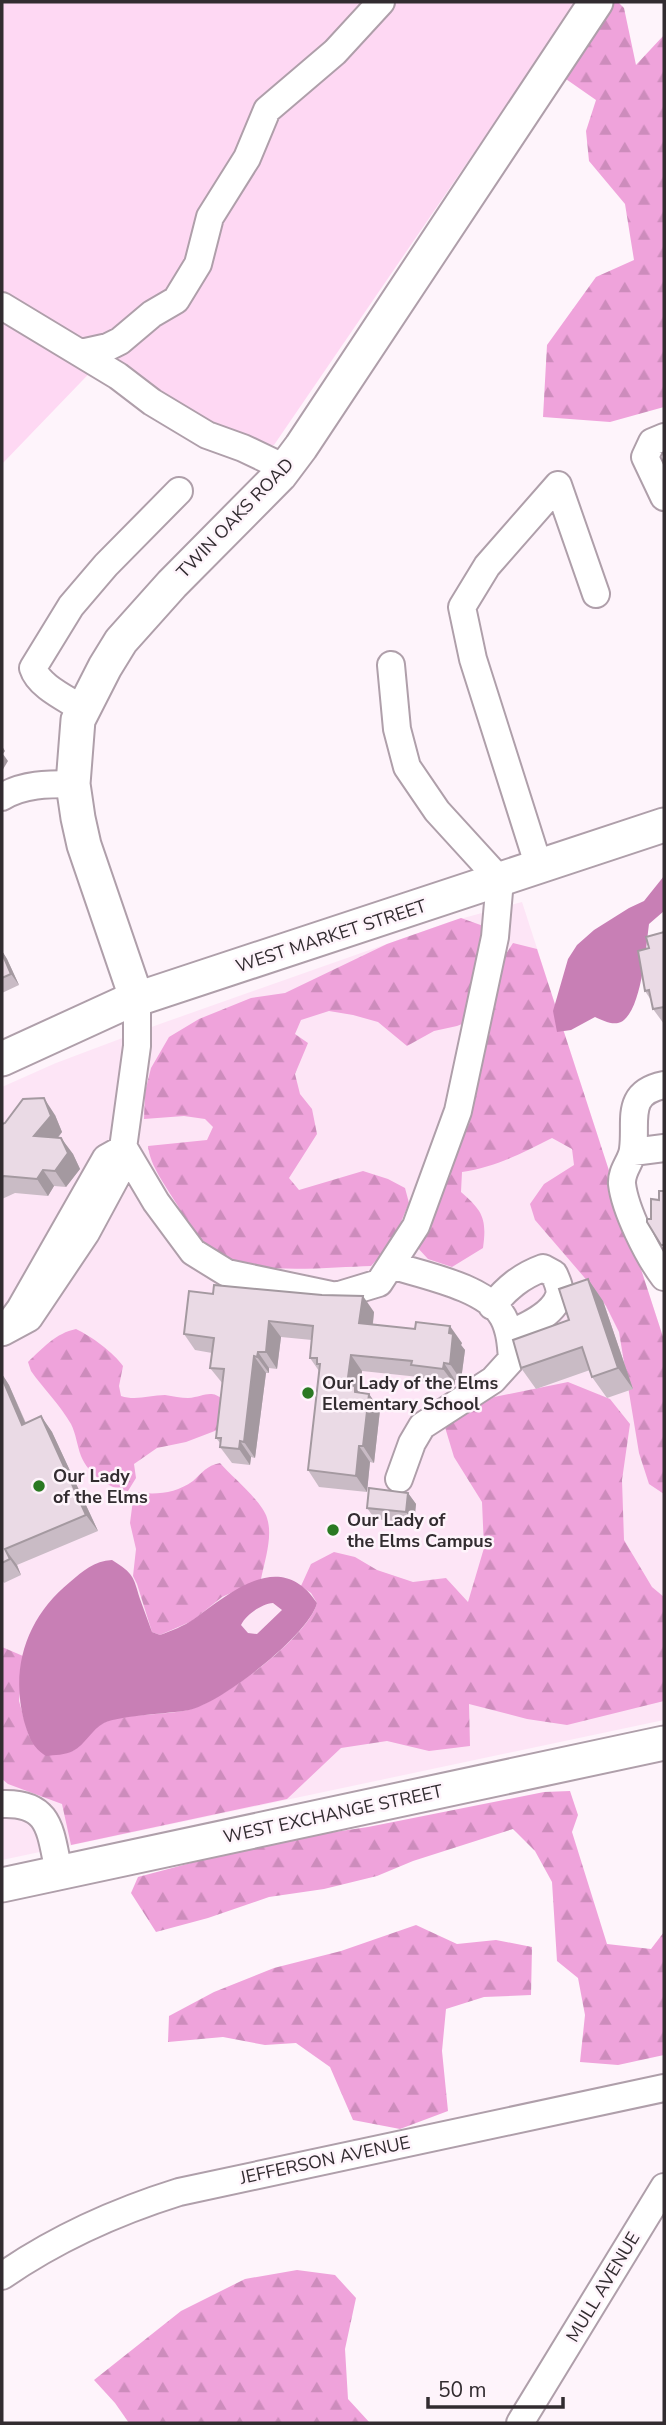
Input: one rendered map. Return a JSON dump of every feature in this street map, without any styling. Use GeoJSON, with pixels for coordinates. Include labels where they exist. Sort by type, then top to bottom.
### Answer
{"type":"FeatureCollection","features":[{"type":"Feature","properties":{"kind":"main road","name":"TWIN OAKS ROAD"},"geometry":{"type":"LineString","coordinates":[[137,999],[84,845],[78,818],[73,784],[78,720],[121,641],[172,584],[285,468],[596,2]]}},
{"type":"Feature","properties":{"kind":"main road","name":"WEST MARKET STREET"},"geometry":{"type":"LineString","coordinates":[[2,1059],[137,999],[664,825]]}},
{"type":"Feature","properties":{"kind":"main road","name":"WEST EXCHANGE STREET"},"geometry":{"type":"LineString","coordinates":[[2,1885],[664,1742]]}},
{"type":"Feature","properties":{"kind":"street"},"geometry":{"type":"LineString","coordinates":[[81,353],[108,347],[120,341],[152,314],[176,300],[198,264],[210,216],[247,158],[267,110],[335,51],[381,2]]}},
{"type":"Feature","properties":{"kind":"street"},"geometry":{"type":"LineString","coordinates":[[2,306],[81,353],[206,435],[243,448],[285,468]]}},
{"type":"Feature","properties":{"kind":"street"},"geometry":{"type":"LineString","coordinates":[[664,437],[652,442],[645,457],[664,497]]}},
{"type":"Feature","properties":{"kind":"street"},"geometry":{"type":"LineString","coordinates":[[539,867],[473,659],[462,607],[487,566],[558,485],[596,594]]}},
{"type":"Feature","properties":{"kind":"street"},"geometry":{"type":"LineString","coordinates":[[84,710],[44,683],[33,668],[71,606],[106,565],[179,491]]}},
{"type":"Feature","properties":{"kind":"street"},"geometry":{"type":"LineString","coordinates":[[137,999],[137,1046],[124,1149],[156,1202],[193,1252],[227,1273],[336,1296],[379,1283],[416,1226],[458,1111],[495,937],[500,880],[437,811],[407,767],[397,729],[391,665]]}},
{"type":"Feature","properties":{"kind":"street"},"geometry":{"type":"LineString","coordinates":[[2,797],[24,788],[73,784]]}},
{"type":"Feature","properties":{"kind":"street"},"geometry":{"type":"LineString","coordinates":[[664,1085],[647,1091],[634,1111],[634,1152],[625,1165],[622,1183],[635,1225],[664,1277]]}},
{"type":"Feature","properties":{"kind":"street"},"geometry":{"type":"LineString","coordinates":[[2,1332],[20,1309],[106,1158],[124,1149]]}},
{"type":"Feature","properties":{"kind":"street"},"geometry":{"type":"LineString","coordinates":[[634,1152],[664,1149]]}},
{"type":"Feature","properties":{"kind":"street"},"geometry":{"type":"LineString","coordinates":[[391,1265],[453,1284],[487,1300],[502,1316],[509,1334],[512,1359],[493,1380],[422,1426],[398,1479]]}},
{"type":"Feature","properties":{"kind":"street"},"geometry":{"type":"LineString","coordinates":[[492,1306],[505,1290],[521,1278],[543,1268],[554,1274],[559,1286],[559,1296],[550,1309],[539,1319],[509,1334]]}},
{"type":"Feature","properties":{"kind":"street"},"geometry":{"type":"LineString","coordinates":[[2,1804],[21,1804],[36,1811],[47,1822],[59,1872]]}},
{"type":"Feature","properties":{"kind":"street","name":"JEFFERSON AVENUE"},"geometry":{"type":"LineString","coordinates":[[2,2276],[63,2237],[103,2218],[179,2192],[664,2088]]}},
{"type":"Feature","properties":{"kind":"street","name":"MULL AVENUE"},"geometry":{"type":"LineString","coordinates":[[520,2423],[664,2187]]}},
{"type":"Feature","properties":{"kind":"shaded area"},"geometry":{"type":"Polygon","coordinates":[[[2,2],[577,2],[274,445],[260,447],[188,424],[106,356],[2,464],[2,2]]]}},
{"type":"Feature","properties":{"kind":"shaded area"},"geometry":{"type":"Polygon","coordinates":[[[664,876],[664,911],[649,924],[642,977],[628,1016],[615,1023],[595,1017],[571,1030],[557,1032],[553,1011],[568,959],[577,945],[594,930],[644,901],[664,876]]]}},
{"type":"Feature","properties":{"kind":"shaded area","name":"Our Lady of the Elms Campus"},"geometry":{"type":"Polygon","coordinates":[[[522,902],[664,1340],[664,1720],[2,1860],[2,1087],[56,1063],[157,1025],[449,922],[522,902]]]}},
{"type":"Feature","properties":{"kind":"shaded area"},"geometry":{"type":"Polygon","coordinates":[[[112,1560],[132,1576],[152,1632],[160,1635],[190,1622],[224,1597],[256,1580],[288,1578],[303,1587],[317,1603],[311,1616],[281,1649],[221,1695],[189,1710],[112,1720],[100,1726],[73,1751],[46,1756],[29,1737],[20,1701],[19,1681],[26,1644],[33,1627],[55,1596],[84,1570],[112,1560]],[[273,1603],[264,1605],[250,1614],[241,1625],[248,1633],[257,1634],[282,1610],[273,1603]]]}},
{"type":"Feature","properties":{"kind":"green space"},"geometry":{"type":"Polygon","coordinates":[[[609,2],[618,2],[624,8],[636,65],[664,35],[664,407],[610,422],[543,417],[547,345],[596,277],[634,260],[625,204],[589,161],[586,131],[596,100],[563,77],[609,2]]]}},
{"type":"Feature","properties":{"kind":"green space"},"geometry":{"type":"Polygon","coordinates":[[[461,918],[489,928],[467,1022],[434,1031],[407,1046],[378,1022],[329,1011],[301,1020],[295,1034],[308,1043],[295,1074],[300,1094],[312,1109],[317,1134],[289,1178],[299,1190],[363,1171],[405,1188],[409,1203],[392,1243],[371,1266],[306,1269],[235,1263],[215,1256],[199,1245],[155,1168],[148,1146],[207,1140],[213,1127],[205,1119],[184,1116],[144,1119],[145,1092],[151,1068],[169,1037],[199,1019],[251,998],[285,993],[387,944],[461,918]]]}},
{"type":"Feature","properties":{"kind":"green space"},"geometry":{"type":"Polygon","coordinates":[[[513,943],[537,949],[664,1340],[664,1494],[649,1484],[639,1453],[619,1332],[606,1306],[590,1284],[535,1220],[530,1204],[544,1184],[574,1165],[572,1149],[552,1138],[497,1163],[462,1172],[461,1192],[479,1210],[484,1223],[483,1248],[452,1267],[428,1259],[416,1246],[504,957],[513,943]]]}},
{"type":"Feature","properties":{"kind":"green space"},"geometry":{"type":"Polygon","coordinates":[[[76,1329],[102,1345],[123,1366],[119,1386],[121,1396],[138,1398],[165,1395],[188,1398],[215,1395],[225,1401],[220,1429],[186,1442],[157,1448],[134,1464],[136,1478],[128,1491],[100,1480],[84,1463],[71,1424],[31,1371],[28,1362],[56,1338],[76,1329]]]}},
{"type":"Feature","properties":{"kind":"green space"},"geometry":{"type":"Polygon","coordinates":[[[568,1382],[610,1399],[630,1424],[622,1480],[624,1540],[652,1587],[664,1597],[664,1701],[567,1725],[527,1719],[469,1704],[470,1746],[429,1751],[387,1741],[341,1748],[287,1799],[71,1845],[62,1804],[8,1784],[2,1779],[2,1647],[23,1656],[19,1701],[29,1736],[73,1751],[105,1722],[124,1717],[191,1709],[223,1693],[263,1665],[299,1632],[311,1617],[317,1603],[311,1593],[301,1586],[311,1564],[334,1552],[355,1557],[377,1570],[413,1582],[446,1578],[468,1602],[484,1548],[482,1502],[454,1457],[444,1424],[494,1397],[568,1382]]]}},
{"type":"Feature","properties":{"kind":"green space"},"geometry":{"type":"Polygon","coordinates":[[[220,1463],[253,1497],[267,1518],[269,1540],[261,1579],[222,1597],[192,1621],[160,1635],[152,1632],[133,1576],[136,1549],[130,1523],[134,1492],[157,1493],[179,1489],[208,1468],[220,1463]]]}},
{"type":"Feature","properties":{"kind":"green space"},"geometry":{"type":"Polygon","coordinates":[[[570,1791],[578,1815],[572,1832],[607,1944],[651,1949],[664,1932],[664,2055],[618,2065],[580,2062],[585,2015],[578,1978],[557,1961],[552,1882],[535,1851],[513,1829],[413,1861],[377,1876],[324,1889],[269,1897],[156,1932],[131,1893],[138,1877],[274,1841],[368,1827],[544,1792],[570,1791]]]}},
{"type":"Feature","properties":{"kind":"green space"},"geometry":{"type":"Polygon","coordinates":[[[416,1925],[457,1944],[496,1940],[532,1947],[531,1995],[484,1997],[446,2009],[442,2051],[448,2111],[400,2129],[353,2120],[330,2067],[296,2043],[265,2045],[223,2037],[168,2042],[169,2016],[214,1992],[274,1968],[341,1951],[416,1925]]]}},
{"type":"Feature","properties":{"kind":"green space"},"geometry":{"type":"Polygon","coordinates":[[[297,2270],[335,2275],[356,2298],[345,2349],[348,2399],[370,2423],[129,2423],[94,2380],[181,2311],[245,2279],[297,2270]]]}},
{"type":"Feature","properties":{"kind":"building"},"geometry":{"type":"Polygon","coordinates":[[[664,932],[664,1007],[653,1009],[649,990],[645,991],[638,951],[649,948],[646,937],[664,932]]]}},
{"type":"Feature","properties":{"kind":"building"},"geometry":{"type":"Polygon","coordinates":[[[2,953],[11,974],[2,978],[2,953]]]}},
{"type":"Feature","properties":{"kind":"building"},"geometry":{"type":"Polygon","coordinates":[[[44,1098],[51,1116],[34,1136],[61,1138],[68,1153],[55,1171],[43,1170],[37,1179],[2,1177],[2,1124],[23,1099],[44,1098]]]}},
{"type":"Feature","properties":{"kind":"building"},"geometry":{"type":"Polygon","coordinates":[[[659,1191],[664,1191],[664,1245],[661,1245],[647,1222],[647,1219],[651,1219],[651,1199],[659,1200],[659,1191]]]}},
{"type":"Feature","properties":{"kind":"building"},"geometry":{"type":"Polygon","coordinates":[[[588,1279],[618,1368],[592,1377],[582,1347],[521,1368],[513,1340],[569,1320],[559,1289],[588,1279]]]}},
{"type":"Feature","properties":{"kind":"building"},"geometry":{"type":"Polygon","coordinates":[[[214,1285],[363,1296],[359,1323],[415,1329],[416,1322],[450,1326],[449,1333],[453,1334],[450,1364],[444,1363],[443,1369],[411,1365],[412,1361],[351,1355],[347,1385],[355,1386],[355,1392],[369,1394],[363,1446],[359,1446],[356,1476],[308,1470],[320,1364],[317,1364],[317,1358],[310,1358],[313,1326],[269,1321],[266,1352],[258,1352],[257,1357],[254,1356],[244,1442],[240,1441],[239,1449],[220,1447],[221,1438],[216,1438],[224,1369],[210,1368],[214,1338],[184,1334],[189,1291],[213,1294],[214,1285]]]}},
{"type":"Feature","properties":{"kind":"building","name":"Our Lady of the Elms"},"geometry":{"type":"Polygon","coordinates":[[[2,1378],[22,1425],[41,1416],[86,1515],[5,1549],[10,1559],[2,1563],[2,1378]]]}},
{"type":"Feature","properties":{"kind":"building"},"geometry":{"type":"Polygon","coordinates":[[[369,1488],[408,1493],[406,1512],[367,1508],[369,1488]]]}},
{"type":"Feature","properties":{"kind":"place","name":"Our Lady of the Elms Elementary School"},"geometry":{"type":"Point","coordinates":[308,1393]}},
{"type":"Feature","properties":{"kind":"place","name":"Our Lady of the Elms"},"geometry":{"type":"Point","coordinates":[39,1486]}},
{"type":"Feature","properties":{"kind":"place","name":"Our Lady of the Elms Campus"},"geometry":{"type":"Point","coordinates":[333,1530]}}]}
